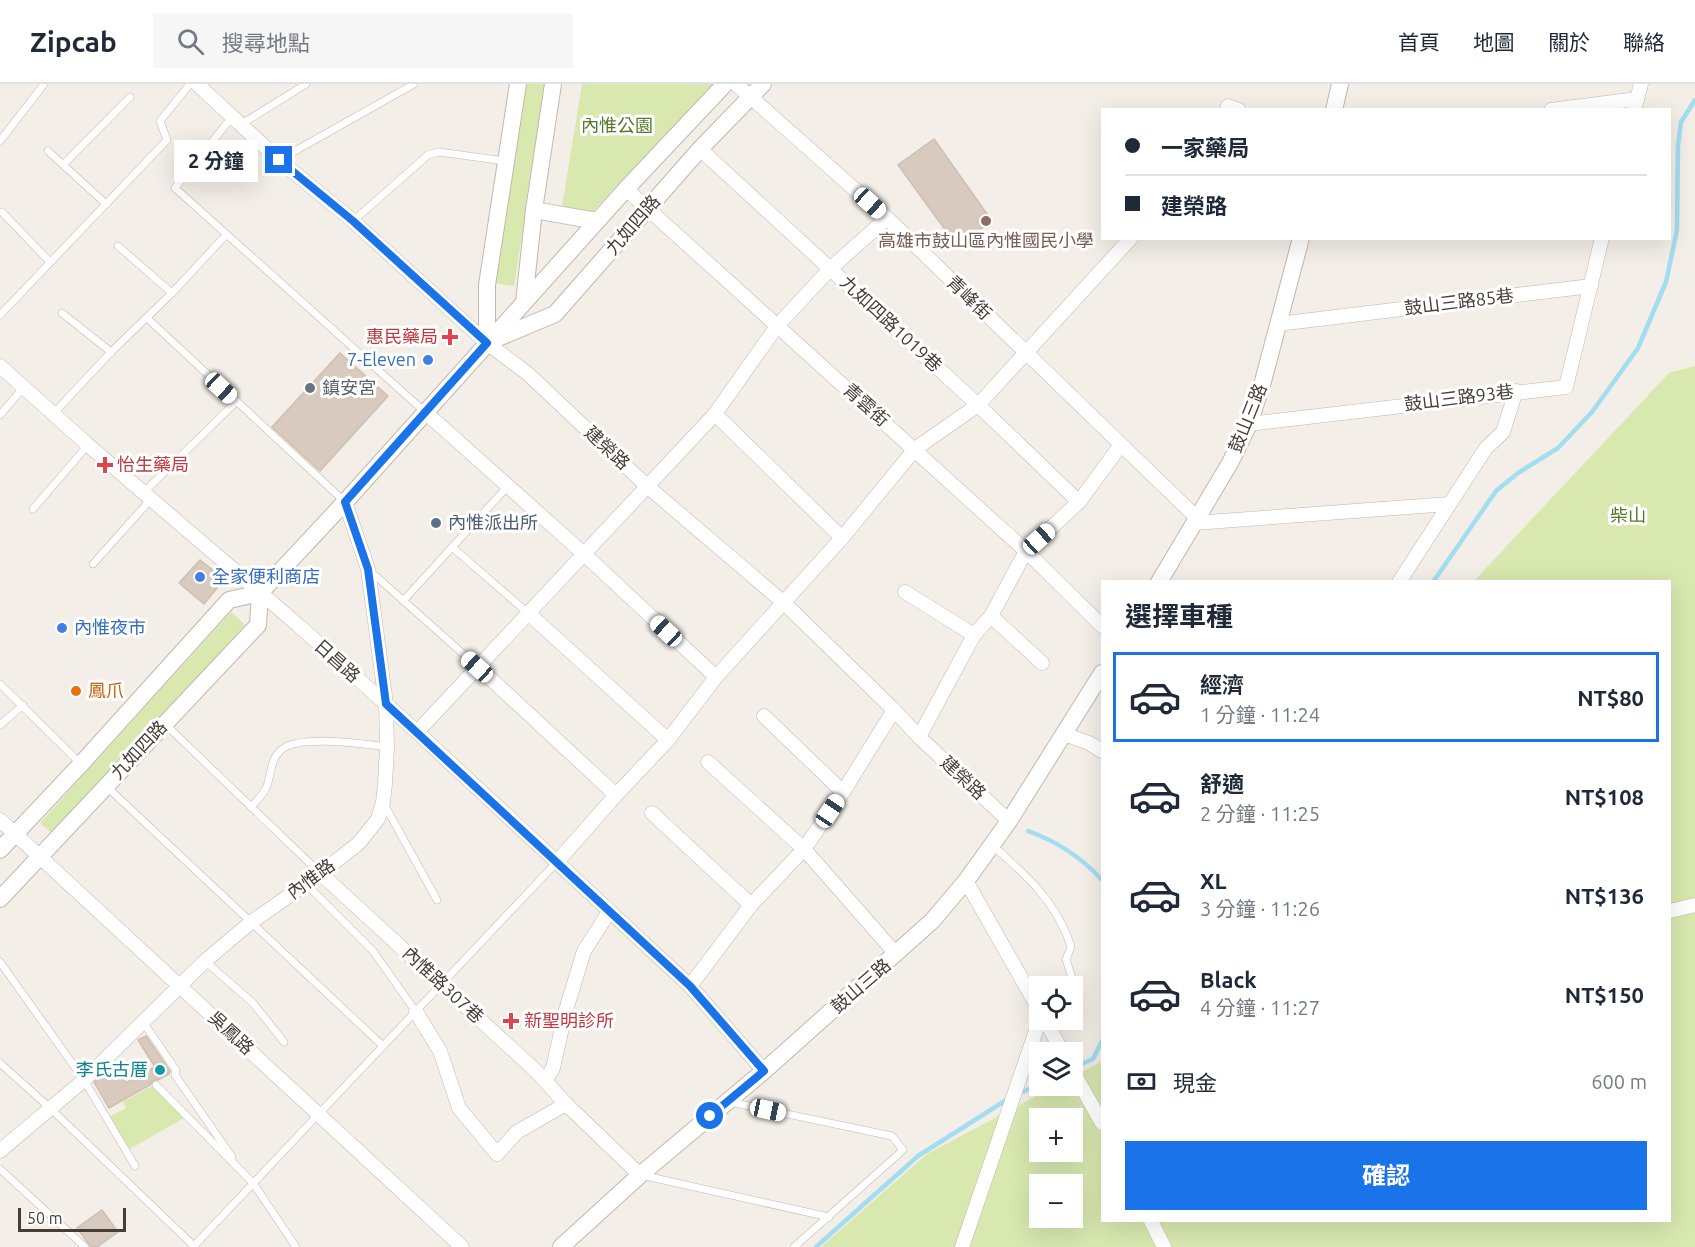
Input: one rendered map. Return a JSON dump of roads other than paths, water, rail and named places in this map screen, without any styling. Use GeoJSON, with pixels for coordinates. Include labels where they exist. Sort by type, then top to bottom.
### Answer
{"type":"FeatureCollection","features":[{"type":"Feature","properties":{"kind":"street","name":"建榮路"},"geometry":{"type":"LineString","coordinates":[[197,84],[279,160],[353,221],[487,343],[527,373],[647,486],[783,602],[919,737],[1009,821]]}},
{"type":"Feature","properties":{"kind":"street"},"geometry":{"type":"LineString","coordinates":[[487,343],[487,285],[518,84]]}},
{"type":"Feature","properties":{"kind":"street"},"geometry":{"type":"LineString","coordinates":[[524,302],[534,210],[553,84]]}},
{"type":"Feature","properties":{"kind":"street","name":"九如四路"},"geometry":{"type":"LineString","coordinates":[[0,850],[229,600],[260,593],[345,502],[626,189],[725,84]]}},
{"type":"Feature","properties":{"kind":"street","name":"青峰街"},"geometry":{"type":"LineString","coordinates":[[736,84],[887,218],[1195,520]]}},
{"type":"Feature","properties":{"kind":"street","name":"九如四路"},"geometry":{"type":"LineString","coordinates":[[487,343],[555,314],[700,149],[763,84]]}},
{"type":"Feature","properties":{"kind":"street"},"geometry":{"type":"LineString","coordinates":[[1334,108],[1340,84]]}},
{"type":"Feature","properties":{"kind":"street"},"geometry":{"type":"LineString","coordinates":[[1579,108],[1635,104],[1641,84]]}},
{"type":"Feature","properties":{"kind":"street","name":"九如四路1019巷"},"geometry":{"type":"LineString","coordinates":[[700,149],[831,268],[1079,502]]}},
{"type":"Feature","properties":{"kind":"street","name":"青雲街"},"geometry":{"type":"LineString","coordinates":[[626,189],[915,449],[1026,551],[1101,625]]}},
{"type":"Feature","properties":{"kind":"street","name":"九如四路"},"geometry":{"type":"LineString","coordinates":[[534,210],[597,221]]}},
{"type":"Feature","properties":{"kind":"street"},"geometry":{"type":"LineString","coordinates":[[417,732],[716,414],[777,326],[831,268],[887,218]]}},
{"type":"Feature","properties":{"kind":"street"},"geometry":{"type":"LineString","coordinates":[[556,863],[668,740],[716,677],[842,538],[915,449],[978,405],[1129,240]]}},
{"type":"Feature","properties":{"kind":"street","name":"鼓山三路"},"geometry":{"type":"LineString","coordinates":[[1160,580],[1230,463],[1249,424],[1262,385],[1300,240]]}},
{"type":"Feature","properties":{"kind":"street"},"geometry":{"type":"LineString","coordinates":[[1591,286],[1602,240]]}},
{"type":"Feature","properties":{"kind":"street","name":"鼓山三路85巷"},"geometry":{"type":"LineString","coordinates":[[1278,324],[1591,286]]}},
{"type":"Feature","properties":{"kind":"street","name":"鼓山三路93巷"},"geometry":{"type":"LineString","coordinates":[[1249,424],[1516,391],[1566,387],[1591,286]]}},
{"type":"Feature","properties":{"kind":"street","name":"日昌路"},"geometry":{"type":"LineString","coordinates":[[0,366],[417,732],[690,986],[764,1071]]}},
{"type":"Feature","properties":{"kind":"street"},"geometry":{"type":"LineString","coordinates":[[1400,580],[1486,448],[1503,432],[1516,391]]}},
{"type":"Feature","properties":{"kind":"street"},"geometry":{"type":"LineString","coordinates":[[425,412],[584,554],[716,677]]}},
{"type":"Feature","properties":{"kind":"street"},"geometry":{"type":"LineString","coordinates":[[716,414],[842,538]]}},
{"type":"Feature","properties":{"kind":"street"},"geometry":{"type":"LineString","coordinates":[[919,737],[974,635],[991,616],[1026,551],[1079,502],[1120,446]]}},
{"type":"Feature","properties":{"kind":"street","name":"內惟路"},"geometry":{"type":"LineString","coordinates":[[0,1151],[84,1080],[205,961],[250,923],[358,844],[378,819],[383,802],[387,747],[386,704],[368,569],[345,502]]}},
{"type":"Feature","properties":{"kind":"street"},"geometry":{"type":"LineString","coordinates":[[1195,520],[1449,504]]}},
{"type":"Feature","properties":{"kind":"street"},"geometry":{"type":"LineString","coordinates":[[905,592],[974,635]]}},
{"type":"Feature","properties":{"kind":"street","name":"九如四路"},"geometry":{"type":"LineString","coordinates":[[0,899],[258,625],[260,593]]}},
{"type":"Feature","properties":{"kind":"street"},"geometry":{"type":"LineString","coordinates":[[528,613],[668,740]]}},
{"type":"Feature","properties":{"kind":"street"},"geometry":{"type":"LineString","coordinates":[[991,616],[1042,663]]}},
{"type":"Feature","properties":{"kind":"street"},"geometry":{"type":"LineString","coordinates":[[477,667],[616,795]]}},
{"type":"Feature","properties":{"kind":"street","name":"鼓山三路"},"geometry":{"type":"LineString","coordinates":[[561,1247],[640,1175],[764,1071],[932,921],[966,881],[1009,821],[1101,680]]}},
{"type":"Feature","properties":{"kind":"street"},"geometry":{"type":"LineString","coordinates":[[690,986],[750,905],[804,849],[894,710]]}},
{"type":"Feature","properties":{"kind":"street"},"geometry":{"type":"LineString","coordinates":[[764,716],[843,792]]}},
{"type":"Feature","properties":{"kind":"street"},"geometry":{"type":"LineString","coordinates":[[1064,734],[1089,743],[1101,750]]}},
{"type":"Feature","properties":{"kind":"street"},"geometry":{"type":"LineString","coordinates":[[708,762],[804,849],[896,954]]}},
{"type":"Feature","properties":{"kind":"street"},"geometry":{"type":"LineString","coordinates":[[652,813],[750,905]]}},
{"type":"Feature","properties":{"kind":"street","name":"吳鳳路"},"geometry":{"type":"LineString","coordinates":[[0,820],[462,1247]]}},
{"type":"Feature","properties":{"kind":"street","name":"內惟路307巷"},"geometry":{"type":"LineString","coordinates":[[320,873],[545,1081],[640,1175]]}},
{"type":"Feature","properties":{"kind":"street"},"geometry":{"type":"LineString","coordinates":[[966,881],[1029,992]]}},
{"type":"Feature","properties":{"kind":"street"},"geometry":{"type":"LineString","coordinates":[[1671,911],[1695,905]]}},
{"type":"Feature","properties":{"kind":"street"},"geometry":{"type":"LineString","coordinates":[[545,1081],[553,1068],[566,1010],[585,951],[609,912]]}},
{"type":"Feature","properties":{"kind":"street"},"geometry":{"type":"LineString","coordinates":[[416,1011],[440,1052],[459,1108],[497,1154],[517,1132],[566,1104]]}},
{"type":"Feature","properties":{"kind":"street"},"geometry":{"type":"LineString","coordinates":[[962,1247],[1036,1030]]}},
{"type":"Feature","properties":{"kind":"street"},"geometry":{"type":"LineString","coordinates":[[1083,1088],[1101,1121]]}},
{"type":"Feature","properties":{"kind":"street"},"geometry":{"type":"LineString","coordinates":[[1152,1222],[1164,1247]]}},
{"type":"Feature","properties":{"kind":"lane"},"geometry":{"type":"LineString","coordinates":[[0,141],[44,84]]}},
{"type":"Feature","properties":{"kind":"lane"},"geometry":{"type":"LineString","coordinates":[[0,315],[167,140],[160,121],[190,84]]}},
{"type":"Feature","properties":{"kind":"lane"},"geometry":{"type":"LineString","coordinates":[[306,84],[236,121],[175,188],[425,412]]}},
{"type":"Feature","properties":{"kind":"lane"},"geometry":{"type":"LineString","coordinates":[[279,160],[414,84]]}},
{"type":"Feature","properties":{"kind":"lane"},"geometry":{"type":"LineString","coordinates":[[64,164],[130,97]]}},
{"type":"Feature","properties":{"kind":"lane"},"geometry":{"type":"LineString","coordinates":[[48,151],[106,204]]}},
{"type":"Feature","properties":{"kind":"lane"},"geometry":{"type":"LineString","coordinates":[[353,221],[428,155],[439,152],[507,161]]}},
{"type":"Feature","properties":{"kind":"lane"},"geometry":{"type":"LineString","coordinates":[[2,212],[50,262]]}},
{"type":"Feature","properties":{"kind":"lane"},"geometry":{"type":"LineString","coordinates":[[53,414],[226,235]]}},
{"type":"Feature","properties":{"kind":"lane"},"geometry":{"type":"LineString","coordinates":[[118,246],[172,293]]}},
{"type":"Feature","properties":{"kind":"lane"},"geometry":{"type":"LineString","coordinates":[[62,313],[111,352]]}},
{"type":"Feature","properties":{"kind":"lane"},"geometry":{"type":"LineString","coordinates":[[147,318],[345,502]]}},
{"type":"Feature","properties":{"kind":"lane"},"geometry":{"type":"LineString","coordinates":[[0,415],[24,387]]}},
{"type":"Feature","properties":{"kind":"lane"},"geometry":{"type":"LineString","coordinates":[[93,564],[148,495],[236,402]]}},
{"type":"Feature","properties":{"kind":"lane"},"geometry":{"type":"LineString","coordinates":[[33,509],[88,445]]}},
{"type":"Feature","properties":{"kind":"lane"},"geometry":{"type":"LineString","coordinates":[[403,601],[508,486]]}},
{"type":"Feature","properties":{"kind":"lane"},"geometry":{"type":"LineString","coordinates":[[452,546],[528,613]]}},
{"type":"Feature","properties":{"kind":"lane"},"geometry":{"type":"LineString","coordinates":[[368,569],[477,667]]}},
{"type":"Feature","properties":{"kind":"lane"},"geometry":{"type":"LineString","coordinates":[[0,684],[81,764]]}},
{"type":"Feature","properties":{"kind":"lane"},"geometry":{"type":"LineString","coordinates":[[0,725],[23,705]]}},
{"type":"Feature","properties":{"kind":"lane"},"geometry":{"type":"LineString","coordinates":[[164,723],[320,873]]}},
{"type":"Feature","properties":{"kind":"lane"},"geometry":{"type":"LineString","coordinates":[[251,807],[266,788],[270,766],[281,749],[297,743],[339,741],[387,747]]}},
{"type":"Feature","properties":{"kind":"lane"},"geometry":{"type":"LineString","coordinates":[[106,786],[383,1046]]}},
{"type":"Feature","properties":{"kind":"lane"},"geometry":{"type":"LineString","coordinates":[[383,802],[437,900]]}},
{"type":"Feature","properties":{"kind":"lane"},"geometry":{"type":"LineString","coordinates":[[992,845],[1035,884],[1060,921],[1071,947],[1066,959],[1071,976]]}},
{"type":"Feature","properties":{"kind":"lane"},"geometry":{"type":"LineString","coordinates":[[0,1063],[194,1247],[556,863]]}},
{"type":"Feature","properties":{"kind":"lane"},"geometry":{"type":"LineString","coordinates":[[306,884],[373,951],[416,1011]]}},
{"type":"Feature","properties":{"kind":"lane"},"geometry":{"type":"LineString","coordinates":[[205,961],[253,1003],[284,1042]]}},
{"type":"Feature","properties":{"kind":"lane"},"geometry":{"type":"LineString","coordinates":[[0,962],[84,1080],[135,1166]]}},
{"type":"Feature","properties":{"kind":"lane"},"geometry":{"type":"LineString","coordinates":[[144,1022],[176,1070],[175,1075],[242,1171]]}},
{"type":"Feature","properties":{"kind":"lane"},"geometry":{"type":"LineString","coordinates":[[156,1085],[253,1183],[296,1247]]}},
{"type":"Feature","properties":{"kind":"lane"},"geometry":{"type":"LineString","coordinates":[[727,1102],[892,1136],[903,1150],[794,1247]]}},
{"type":"Feature","properties":{"kind":"lane"},"geometry":{"type":"LineString","coordinates":[[192,1120],[202,1113]]}},
{"type":"Feature","properties":{"kind":"lane"},"geometry":{"type":"LineString","coordinates":[[0,1169],[85,1247]]}},
{"type":"Feature","properties":{"kind":"lane"},"geometry":{"type":"LineString","coordinates":[[640,1175],[829,1217]]}},
{"type":"Feature","properties":{"kind":"waterway"},"geometry":{"type":"LineString","coordinates":[[1434,580],[1496,491],[1518,473],[1558,448],[1592,412],[1638,348],[1666,282],[1677,230],[1678,146],[1681,122],[1695,100]]}},
{"type":"Feature","properties":{"kind":"waterway"},"geometry":{"type":"LineString","coordinates":[[1028,831],[1068,851],[1101,879]]}},
{"type":"Feature","properties":{"kind":"waterway"},"geometry":{"type":"LineString","coordinates":[[1083,1063],[1093,1059],[1101,1043]]}},
{"type":"Feature","properties":{"kind":"waterway"},"geometry":{"type":"LineString","coordinates":[[1018,1094],[1029,1089]]}},
{"type":"Feature","properties":{"kind":"waterway"},"geometry":{"type":"LineString","coordinates":[[816,1247],[918,1156],[1011,1097]]}},
{"type":"Feature","properties":{"kind":"place","name":"高雄市鼓山區內惟國民小學"},"geometry":{"type":"Point","coordinates":[986,221]}},
{"type":"Feature","properties":{"kind":"place","name":"惠民藥局"},"geometry":{"type":"Point","coordinates":[450,337]}},
{"type":"Feature","properties":{"kind":"place","name":"7-Eleven"},"geometry":{"type":"Point","coordinates":[428,360]}},
{"type":"Feature","properties":{"kind":"place","name":"鎮安宮"},"geometry":{"type":"Point","coordinates":[310,388]}},
{"type":"Feature","properties":{"kind":"place","name":"怡生藥局"},"geometry":{"type":"Point","coordinates":[105,465]}},
{"type":"Feature","properties":{"kind":"place","name":"內惟派出所"},"geometry":{"type":"Point","coordinates":[436,523]}},
{"type":"Feature","properties":{"kind":"place","name":"全家便利商店"},"geometry":{"type":"Point","coordinates":[200,577]}},
{"type":"Feature","properties":{"kind":"place","name":"內惟夜市"},"geometry":{"type":"Point","coordinates":[62,628]}},
{"type":"Feature","properties":{"kind":"place","name":"鳳爪"},"geometry":{"type":"Point","coordinates":[76,691]}},
{"type":"Feature","properties":{"kind":"place","name":"新聖明診所"},"geometry":{"type":"Point","coordinates":[511,1021]}},
{"type":"Feature","properties":{"kind":"place","name":"李氏古厝"},"geometry":{"type":"Point","coordinates":[160,1070]}},
{"type":"Feature","properties":{"kind":"park label","name":"內惟公園"},"geometry":{"type":"Point","coordinates":[617,126]}},
{"type":"Feature","properties":{"kind":"park label","name":"柴山"},"geometry":{"type":"Point","coordinates":[1628,516]}}]}
